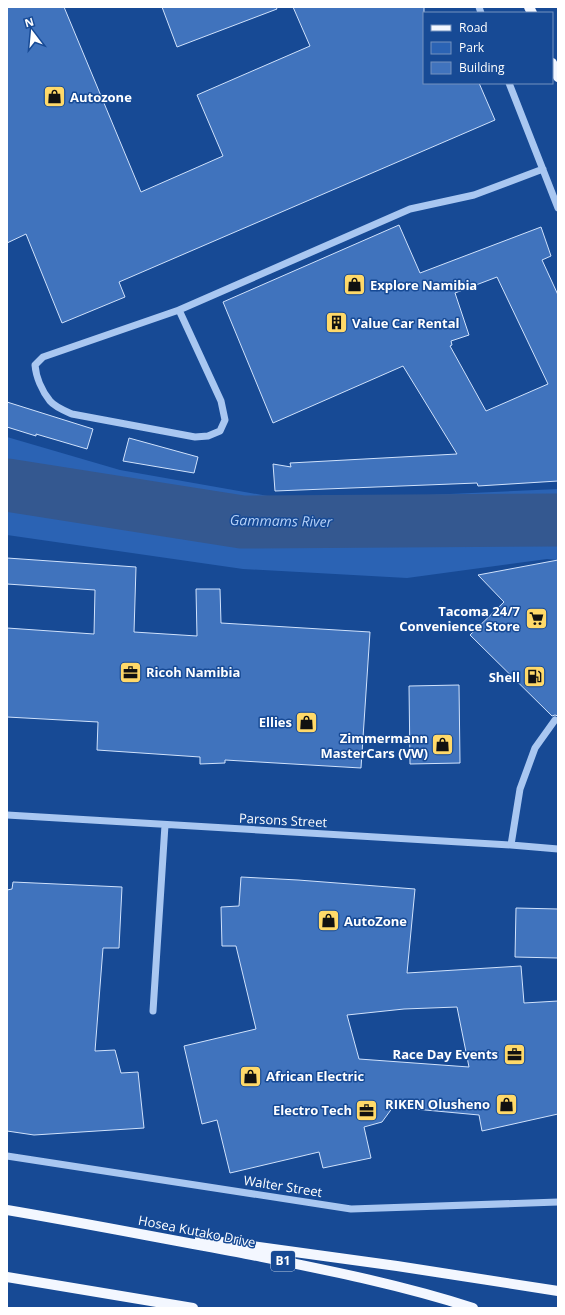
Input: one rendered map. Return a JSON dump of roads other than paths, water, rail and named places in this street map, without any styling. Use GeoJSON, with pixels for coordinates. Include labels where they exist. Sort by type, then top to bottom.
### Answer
{"type":"FeatureCollection","features":[{"type":"Feature","properties":{"kind":"main road"},"geometry":{"type":"LineString","coordinates":[[553,65],[558,77]]}},
{"type":"Feature","properties":{"kind":"main road","name":"Hosea Kutako Drive"},"geometry":{"type":"LineString","coordinates":[[7,1210],[91,1224],[324,1269],[437,1296],[473,1308]]}},
{"type":"Feature","properties":{"kind":"main road"},"geometry":{"type":"LineString","coordinates":[[91,1224],[397,1266],[558,1291]]}},
{"type":"Feature","properties":{"kind":"main road"},"geometry":{"type":"LineString","coordinates":[[7,1277],[193,1308]]}},
{"type":"Feature","properties":{"kind":"street"},"geometry":{"type":"LineString","coordinates":[[509,84],[558,208]]}},
{"type":"Feature","properties":{"kind":"street"},"geometry":{"type":"LineString","coordinates":[[179,310],[221,401],[225,420],[220,431],[208,436],[196,437],[72,414],[50,402],[36,376],[35,365],[43,357],[179,310],[410,209],[474,195],[543,169]]}},
{"type":"Feature","properties":{"kind":"street"},"geometry":{"type":"LineString","coordinates":[[511,845],[520,789],[535,748],[555,720]]}},
{"type":"Feature","properties":{"kind":"street","name":"Parsons Street"},"geometry":{"type":"LineString","coordinates":[[7,815],[558,849]]}},
{"type":"Feature","properties":{"kind":"street"},"geometry":{"type":"LineString","coordinates":[[153,1011],[165,825]]}},
{"type":"Feature","properties":{"kind":"street","name":"Walter Street"},"geometry":{"type":"LineString","coordinates":[[7,1156],[351,1209],[558,1202]]}},
{"type":"Feature","properties":{"kind":"waterway","name":"Gammams River"},"geometry":{"type":"LineString","coordinates":[[7,485],[242,522],[558,520]]}},
{"type":"Feature","properties":{"kind":"place","name":"Autozone"},"geometry":{"type":"Point","coordinates":[54,97]}},
{"type":"Feature","properties":{"kind":"place","name":"Explore Namibia"},"geometry":{"type":"Point","coordinates":[354,285]}},
{"type":"Feature","properties":{"kind":"place","name":"Value Car Rental"},"geometry":{"type":"Point","coordinates":[337,323]}},
{"type":"Feature","properties":{"kind":"place","name":"Tacoma 24/7 Convenience Store"},"geometry":{"type":"Point","coordinates":[536,618]}},
{"type":"Feature","properties":{"kind":"place","name":"Ricoh Namibia"},"geometry":{"type":"Point","coordinates":[131,672]}},
{"type":"Feature","properties":{"kind":"place","name":"Shell"},"geometry":{"type":"Point","coordinates":[535,677]}},
{"type":"Feature","properties":{"kind":"place","name":"Ellies"},"geometry":{"type":"Point","coordinates":[307,722]}},
{"type":"Feature","properties":{"kind":"place","name":"Zimmermann MasterCars (VW)"},"geometry":{"type":"Point","coordinates":[443,745]}},
{"type":"Feature","properties":{"kind":"place","name":"AutoZone"},"geometry":{"type":"Point","coordinates":[329,921]}},
{"type":"Feature","properties":{"kind":"place","name":"Race Day Events"},"geometry":{"type":"Point","coordinates":[514,1054]}},
{"type":"Feature","properties":{"kind":"place","name":"African Electric"},"geometry":{"type":"Point","coordinates":[251,1076]}},
{"type":"Feature","properties":{"kind":"place","name":"RIKEN Olusheno"},"geometry":{"type":"Point","coordinates":[506,1104]}},
{"type":"Feature","properties":{"kind":"place","name":"Electro Tech"},"geometry":{"type":"Point","coordinates":[367,1110]}}]}
